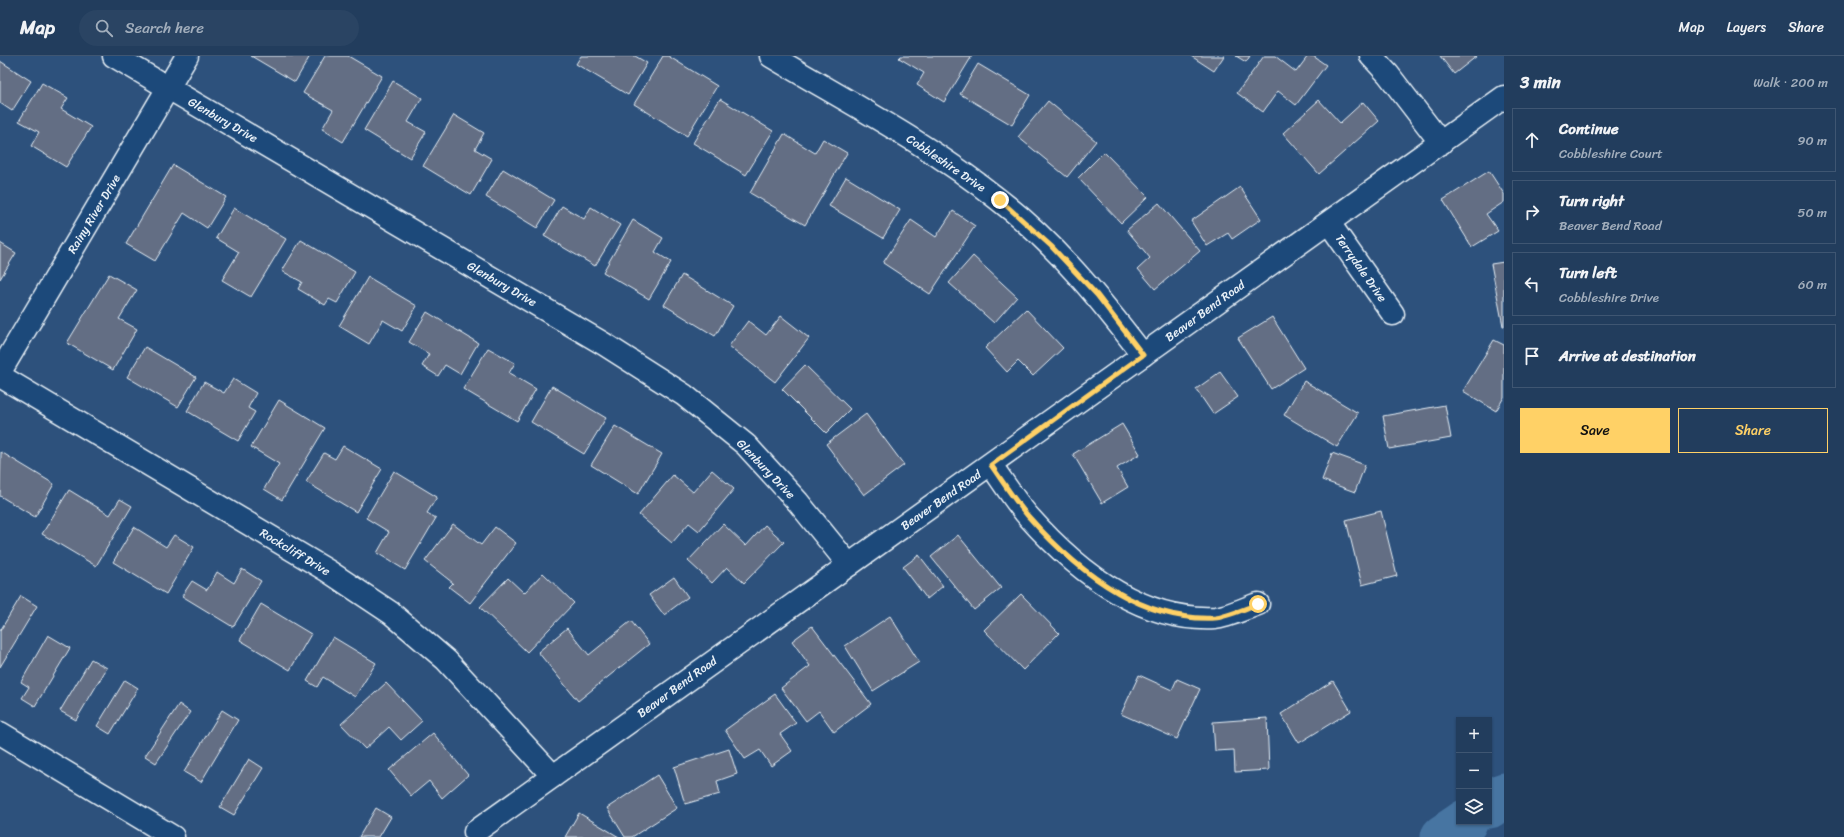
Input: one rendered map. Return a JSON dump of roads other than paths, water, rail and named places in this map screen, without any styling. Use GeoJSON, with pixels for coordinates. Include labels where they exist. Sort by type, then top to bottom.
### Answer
{"type":"FeatureCollection","features":[{"type":"Feature","properties":{"kind":"street","name":"Glenbury Drive"},"geometry":{"type":"LineString","coordinates":[[114,56],[604,344],[684,395],[746,445],[798,502],[849,565]]}},
{"type":"Feature","properties":{"kind":"street","name":"Rainy River Drive"},"geometry":{"type":"LineString","coordinates":[[0,372],[188,56]]}},
{"type":"Feature","properties":{"kind":"street","name":"Cobbleshire Drive"},"geometry":{"type":"LineString","coordinates":[[771,56],[951,164],[1000,200],[1051,246],[1097,295],[1143,355]]}},
{"type":"Feature","properties":{"kind":"street"},"geometry":{"type":"LineString","coordinates":[[1371,56],[1388,74],[1441,143]]}},
{"type":"Feature","properties":{"kind":"street","name":"Beaver Bend Road"},"geometry":{"type":"LineString","coordinates":[[475,832],[991,465],[1504,97]]}},
{"type":"Feature","properties":{"kind":"street","name":"Terrydale Drive"},"geometry":{"type":"LineString","coordinates":[[1329,223],[1393,314]]}},
{"type":"Feature","properties":{"kind":"street","name":"Rockcliff Drive"},"geometry":{"type":"LineString","coordinates":[[0,376],[328,571],[391,613],[446,660],[554,776]]}},
{"type":"Feature","properties":{"kind":"street"},"geometry":{"type":"LineString","coordinates":[[991,465],[1028,516],[1070,558],[1114,591],[1145,606],[1184,616],[1216,618],[1258,604]]}},
{"type":"Feature","properties":{"kind":"street"},"geometry":{"type":"LineString","coordinates":[[0,733],[173,837]]}},
{"type":"Feature","properties":{"kind":"waterway"},"geometry":{"type":"LineString","coordinates":[[1492,804],[1504,795]]}},
{"type":"Feature","properties":{"kind":"waterway"},"geometry":{"type":"LineString","coordinates":[[1443,837],[1461,825]]}}]}
